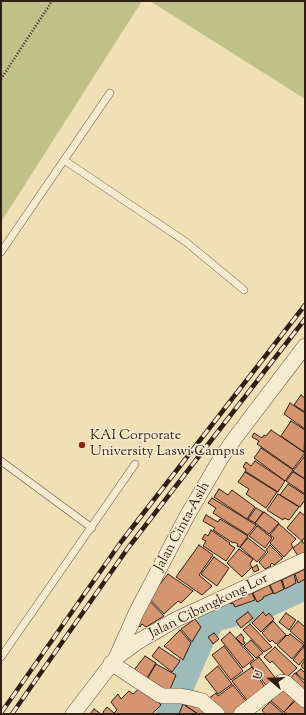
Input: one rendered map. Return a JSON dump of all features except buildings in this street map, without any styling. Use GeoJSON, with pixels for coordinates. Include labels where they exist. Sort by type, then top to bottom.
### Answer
{"type":"FeatureCollection","features":[{"type":"Feature","properties":{"kind":"street","name":"Jalan Cinta-Asih"},"geometry":{"type":"LineString","coordinates":[[73,714],[113,660],[187,516],[222,458],[235,438],[305,346]]}},
{"type":"Feature","properties":{"kind":"street","name":"Jalan Cibangkong Lor"},"geometry":{"type":"LineString","coordinates":[[113,660],[139,641],[177,619],[305,560]]}},
{"type":"Feature","properties":{"kind":"street"},"geometry":{"type":"LineString","coordinates":[[113,660],[156,693],[164,696],[177,696],[202,701],[217,714]]}},
{"type":"Feature","properties":{"kind":"street"},"geometry":{"type":"LineString","coordinates":[[242,714],[282,682],[286,683],[305,700]]}},
{"type":"Feature","properties":{"kind":"lane"},"geometry":{"type":"LineString","coordinates":[[1,252],[110,93]]}},
{"type":"Feature","properties":{"kind":"lane"},"geometry":{"type":"LineString","coordinates":[[64,160],[186,242],[244,290]]}},
{"type":"Feature","properties":{"kind":"lane"},"geometry":{"type":"LineString","coordinates":[[1,461],[92,528]]}},
{"type":"Feature","properties":{"kind":"lane"},"geometry":{"type":"LineString","coordinates":[[1,657],[136,464]]}},
{"type":"Feature","properties":{"kind":"path"},"geometry":{"type":"LineString","coordinates":[[1,79],[52,1]]}},
{"type":"Feature","properties":{"kind":"green space"},"geometry":{"type":"Polygon","coordinates":[[[1,1],[142,1],[1,222],[1,1]]]}},
{"type":"Feature","properties":{"kind":"green space"},"geometry":{"type":"Polygon","coordinates":[[[150,1],[305,1],[305,99],[150,1]]]}},
{"type":"Feature","properties":{"kind":"waterway"},"geometry":{"type":"LineString","coordinates":[[169,714],[202,638],[213,619],[264,606],[305,587]]}},
{"type":"Feature","properties":{"kind":"railway"},"geometry":{"type":"LineString","coordinates":[[1,713],[121,542],[305,305]]}},
{"type":"Feature","properties":{"kind":"railway"},"geometry":{"type":"LineString","coordinates":[[12,714],[128,548],[305,319]]}},
{"type":"Feature","properties":{"kind":"place","name":"KAI Corporate University Laswi Campus"},"geometry":{"type":"Point","coordinates":[82,445]}}]}
